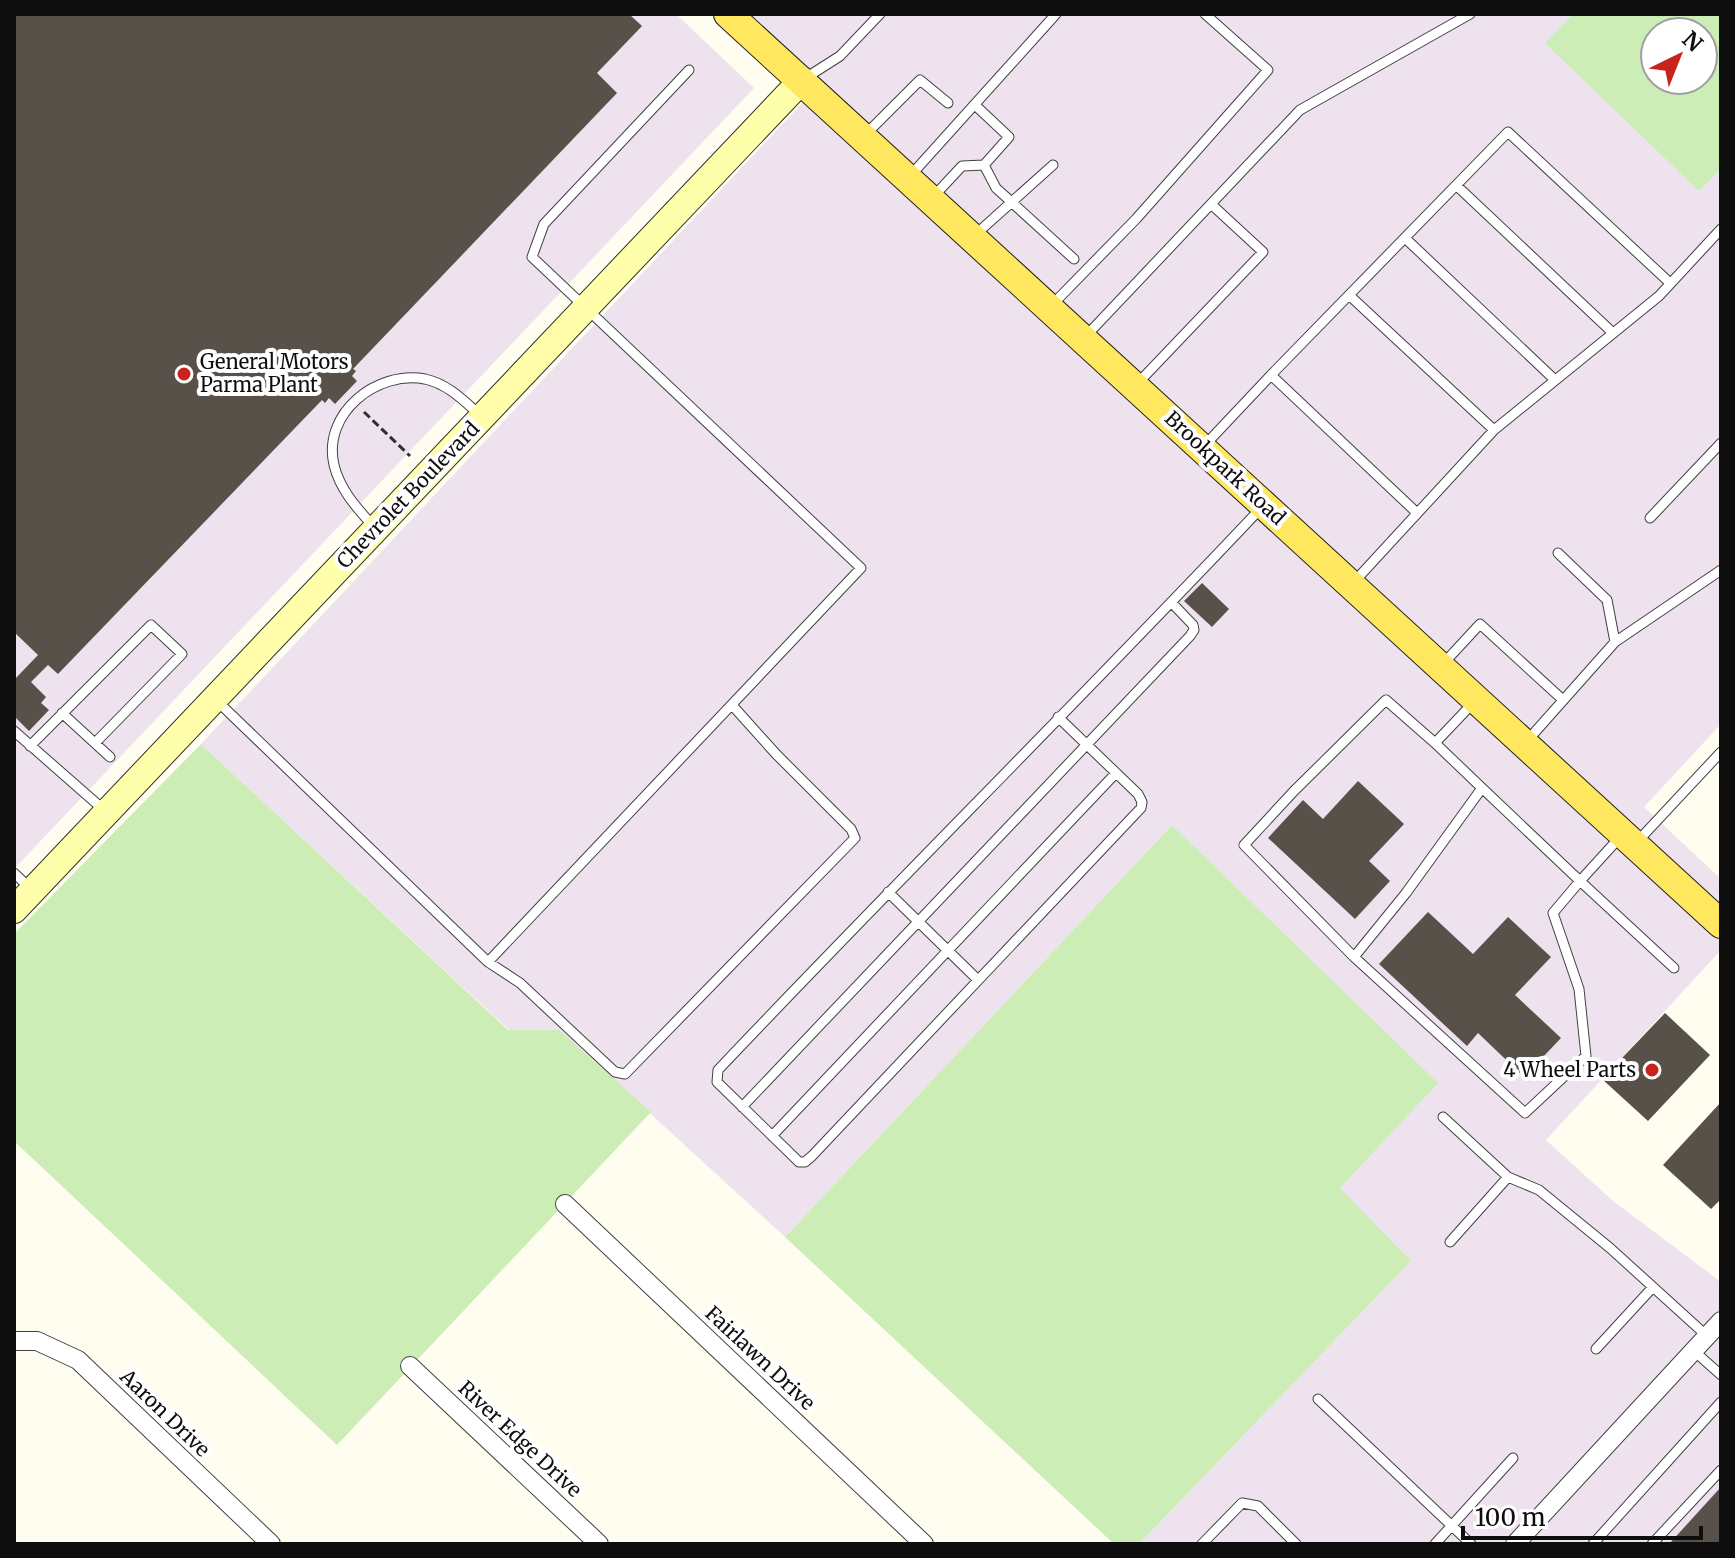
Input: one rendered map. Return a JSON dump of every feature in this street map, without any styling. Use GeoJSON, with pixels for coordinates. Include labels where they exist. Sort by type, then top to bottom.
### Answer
{"type":"FeatureCollection","features":[{"type":"Feature","properties":{"kind":"main road","name":"Brookpark Road"},"geometry":{"type":"LineString","coordinates":[[728,14],[1721,924]]}},
{"type":"Feature","properties":{"kind":"main road","name":"Chevrolet Boulevard"},"geometry":{"type":"LineString","coordinates":[[14,910],[23,882],[106,812],[802,80]]}},
{"type":"Feature","properties":{"kind":"street","name":"Fairlawn Drive"},"geometry":{"type":"LineString","coordinates":[[565,1204],[924,1544]]}},
{"type":"Feature","properties":{"kind":"street"},"geometry":{"type":"LineString","coordinates":[[1515,1544],[1721,1321]]}},
{"type":"Feature","properties":{"kind":"street","name":"Aaron Drive"},"geometry":{"type":"LineString","coordinates":[[14,1341],[37,1341],[78,1360],[271,1544]]}},
{"type":"Feature","properties":{"kind":"street","name":"River Edge Drive"},"geometry":{"type":"LineString","coordinates":[[410,1366],[599,1544]]}},
{"type":"Feature","properties":{"kind":"lane"},"geometry":{"type":"LineString","coordinates":[[802,80],[840,56],[880,14]]}},
{"type":"Feature","properties":{"kind":"lane"},"geometry":{"type":"LineString","coordinates":[[909,178],[1056,14]]}},
{"type":"Feature","properties":{"kind":"lane"},"geometry":{"type":"LineString","coordinates":[[1050,307],[1136,219],[1268,70],[1205,14]]}},
{"type":"Feature","properties":{"kind":"lane"},"geometry":{"type":"LineString","coordinates":[[1083,338],[1300,110],[1470,14]]}},
{"type":"Feature","properties":{"kind":"lane"},"geometry":{"type":"LineString","coordinates":[[488,962],[861,568],[532,257],[544,224],[689,70]]}},
{"type":"Feature","properties":{"kind":"lane"},"geometry":{"type":"LineString","coordinates":[[863,136],[920,80],[948,103]]}},
{"type":"Feature","properties":{"kind":"lane"},"geometry":{"type":"LineString","coordinates":[[931,198],[962,166],[984,165],[1009,137],[975,105]]}},
{"type":"Feature","properties":{"kind":"lane"},"geometry":{"type":"LineString","coordinates":[[1202,447],[1508,132],[1670,283]]}},
{"type":"Feature","properties":{"kind":"lane"},"geometry":{"type":"LineString","coordinates":[[984,165],[996,188],[1074,259]]}},
{"type":"Feature","properties":{"kind":"lane"},"geometry":{"type":"LineString","coordinates":[[973,236],[1053,165]]}},
{"type":"Feature","properties":{"kind":"lane"},"geometry":{"type":"LineString","coordinates":[[1457,186],[1613,333]]}},
{"type":"Feature","properties":{"kind":"lane"},"geometry":{"type":"LineString","coordinates":[[1135,386],[1263,252],[1211,204]]}},
{"type":"Feature","properties":{"kind":"lane"},"geometry":{"type":"LineString","coordinates":[[1352,585],[1494,430],[1670,283],[1721,229]]}},
{"type":"Feature","properties":{"kind":"lane"},"geometry":{"type":"LineString","coordinates":[[1405,238],[1555,380]]}},
{"type":"Feature","properties":{"kind":"lane"},"geometry":{"type":"LineString","coordinates":[[1349,295],[1494,430]]}},
{"type":"Feature","properties":{"kind":"lane"},"geometry":{"type":"LineString","coordinates":[[1271,375],[1416,512]]}},
{"type":"Feature","properties":{"kind":"lane"},"geometry":{"type":"LineString","coordinates":[[376,529],[339,482],[333,463],[332,445],[336,431],[354,402],[376,384],[413,378],[441,384],[482,417]]}},
{"type":"Feature","properties":{"kind":"lane"},"geometry":{"type":"LineString","coordinates":[[1650,518],[1721,443]]}},
{"type":"Feature","properties":{"kind":"lane"},"geometry":{"type":"LineString","coordinates":[[1058,717],[1138,794],[1141,808],[805,1162],[799,1162],[717,1082],[718,1070],[888,892],[1058,717],[1171,602],[1265,505]]}},
{"type":"Feature","properties":{"kind":"lane"},"geometry":{"type":"LineString","coordinates":[[1558,553],[1607,600],[1615,642]]}},
{"type":"Feature","properties":{"kind":"lane"},"geometry":{"type":"LineString","coordinates":[[1525,743],[1615,642],[1721,570]]}},
{"type":"Feature","properties":{"kind":"lane"},"geometry":{"type":"LineString","coordinates":[[742,1107],[1194,630],[1193,625],[1171,602]]}},
{"type":"Feature","properties":{"kind":"lane"},"geometry":{"type":"LineString","coordinates":[[1441,666],[1480,624],[1563,700]]}},
{"type":"Feature","properties":{"kind":"lane"},"geometry":{"type":"LineString","coordinates":[[30,746],[151,625],[182,654],[95,743]]}},
{"type":"Feature","properties":{"kind":"lane"},"geometry":{"type":"LineString","coordinates":[[215,699],[488,962],[520,983],[615,1072],[625,1074],[855,838],[851,829],[732,705]]}},
{"type":"Feature","properties":{"kind":"lane"},"geometry":{"type":"LineString","coordinates":[[1435,743],[1476,699]]}},
{"type":"Feature","properties":{"kind":"lane"},"geometry":{"type":"LineString","coordinates":[[1674,968],[1580,881],[1435,743],[1386,700],[1244,845],[1354,957],[1525,1113],[1586,1056],[1579,989],[1553,913],[1580,881],[1721,752]]}},
{"type":"Feature","properties":{"kind":"lane"},"geometry":{"type":"LineString","coordinates":[[62,713],[110,757]]}},
{"type":"Feature","properties":{"kind":"lane"},"geometry":{"type":"LineString","coordinates":[[14,731],[106,812]]}},
{"type":"Feature","properties":{"kind":"lane"},"geometry":{"type":"LineString","coordinates":[[772,1136],[1116,773]]}},
{"type":"Feature","properties":{"kind":"lane"},"geometry":{"type":"LineString","coordinates":[[1354,957],[1406,893],[1482,788]]}},
{"type":"Feature","properties":{"kind":"lane"},"geometry":{"type":"LineString","coordinates":[[888,892],[978,980]]}},
{"type":"Feature","properties":{"kind":"lane"},"geometry":{"type":"LineString","coordinates":[[1443,1117],[1508,1177],[1539,1190],[1610,1248],[1707,1336]]}},
{"type":"Feature","properties":{"kind":"lane"},"geometry":{"type":"LineString","coordinates":[[1450,1242],[1508,1177]]}},
{"type":"Feature","properties":{"kind":"lane"},"geometry":{"type":"LineString","coordinates":[[1596,1349],[1653,1287]]}},
{"type":"Feature","properties":{"kind":"lane"},"geometry":{"type":"LineString","coordinates":[[1694,1351],[1721,1375]]}},
{"type":"Feature","properties":{"kind":"lane"},"geometry":{"type":"LineString","coordinates":[[1318,1399],[1471,1544]]}},
{"type":"Feature","properties":{"kind":"lane"},"geometry":{"type":"LineString","coordinates":[[1593,1544],[1721,1402]]}},
{"type":"Feature","properties":{"kind":"lane"},"geometry":{"type":"LineString","coordinates":[[1435,1544],[1513,1458]]}},
{"type":"Feature","properties":{"kind":"lane"},"geometry":{"type":"LineString","coordinates":[[1652,1544],[1721,1470]]}},
{"type":"Feature","properties":{"kind":"lane"},"geometry":{"type":"LineString","coordinates":[[1202,1544],[1242,1503],[1250,1502],[1258,1506],[1296,1544]]}},
{"type":"Feature","properties":{"kind":"path"},"geometry":{"type":"LineString","coordinates":[[354,402],[410,456]]}},
{"type":"Feature","properties":{"kind":"shaded area","name":"General Motors Parma Plant"},"geometry":{"type":"Polygon","coordinates":[[[14,14],[676,14],[754,88],[14,869],[14,14]]]}},
{"type":"Feature","properties":{"kind":"shaded area"},"geometry":{"type":"Polygon","coordinates":[[[712,14],[1573,14],[1546,43],[1699,190],[1721,169],[1721,724],[1644,807],[1721,879],[1721,950],[1546,1140],[1613,1201],[1721,1282],[1721,1309],[1507,1544],[1139,1544],[1411,1261],[1339,1189],[1437,1083],[1172,825],[785,1237],[559,1030],[509,1030],[201,744],[805,100],[712,14]]]}},
{"type":"Feature","properties":{"kind":"shaded area"},"geometry":{"type":"Polygon","coordinates":[[[1721,1320],[1721,1544],[1511,1544],[1721,1320]]]}},
{"type":"Feature","properties":{"kind":"green space"},"geometry":{"type":"Polygon","coordinates":[[[1573,14],[1721,14],[1721,169],[1699,191],[1545,43],[1573,14]]]}},
{"type":"Feature","properties":{"kind":"green space"},"geometry":{"type":"Polygon","coordinates":[[[201,744],[508,1030],[559,1030],[651,1112],[337,1445],[14,1141],[14,934],[201,744]]]}},
{"type":"Feature","properties":{"kind":"green space"},"geometry":{"type":"Polygon","coordinates":[[[1172,825],[1438,1083],[1340,1188],[1411,1261],[1139,1544],[1114,1544],[785,1237],[1172,825]]]}},
{"type":"Feature","properties":{"kind":"building","name":"General Motors Parma Plant"},"geometry":{"type":"Polygon","coordinates":[[[14,14],[629,14],[642,26],[597,73],[617,93],[353,369],[356,371],[352,376],[357,381],[335,404],[329,398],[325,403],[322,400],[58,674],[48,665],[31,682],[46,697],[41,703],[49,710],[29,731],[14,716],[14,680],[38,655],[14,632],[14,14]]]}},
{"type":"Feature","properties":{"kind":"building"},"geometry":{"type":"Polygon","coordinates":[[[1202,583],[1229,609],[1212,627],[1184,601],[1202,583]]]}},
{"type":"Feature","properties":{"kind":"building"},"geometry":{"type":"Polygon","coordinates":[[[1358,781],[1404,824],[1369,861],[1390,881],[1355,919],[1268,838],[1303,800],[1323,819],[1358,781]]]}},
{"type":"Feature","properties":{"kind":"building"},"geometry":{"type":"Polygon","coordinates":[[[1428,912],[1473,954],[1508,917],[1551,957],[1515,995],[1561,1038],[1524,1077],[1478,1033],[1467,1046],[1379,964],[1428,912]]]}},
{"type":"Feature","properties":{"kind":"building"},"geometry":{"type":"Polygon","coordinates":[[[1665,1013],[1710,1055],[1648,1121],[1602,1079],[1665,1013]]]}},
{"type":"Feature","properties":{"kind":"building"},"geometry":{"type":"Polygon","coordinates":[[[1721,1102],[1721,1199],[1711,1209],[1663,1165],[1721,1102]]]}},
{"type":"Feature","properties":{"kind":"building"},"geometry":{"type":"Polygon","coordinates":[[[1721,1487],[1721,1544],[1669,1544],[1721,1487]]]}},
{"type":"Feature","properties":{"kind":"place","name":"General Motors Parma Plant"},"geometry":{"type":"Point","coordinates":[184,374]}},
{"type":"Feature","properties":{"kind":"place","name":"4 Wheel Parts"},"geometry":{"type":"Point","coordinates":[1652,1070]}}]}
